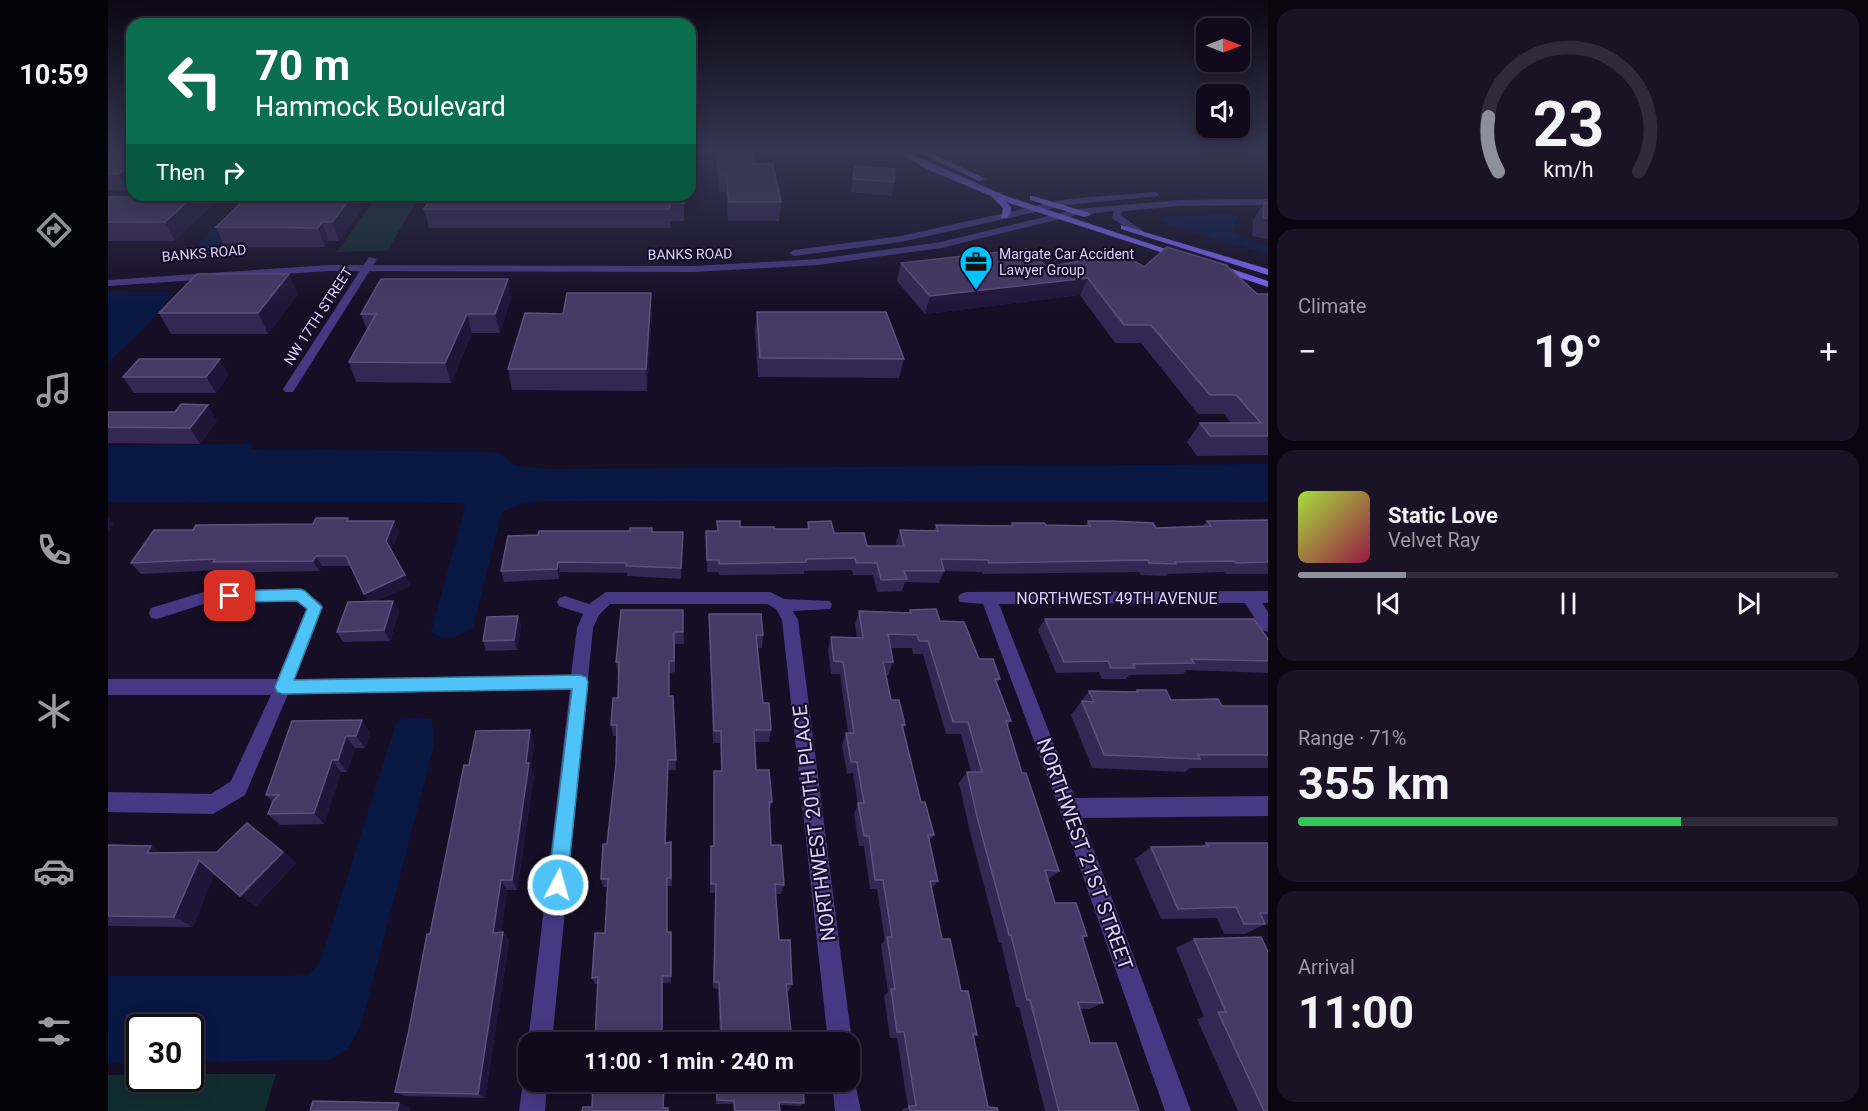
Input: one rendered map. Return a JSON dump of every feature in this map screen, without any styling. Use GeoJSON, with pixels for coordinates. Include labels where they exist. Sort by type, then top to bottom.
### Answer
{"type":"FeatureCollection","features":[{"type":"Feature","properties":{"kind":"main road"},"geometry":{"type":"LineString","coordinates":[[1003,204],[1007,207],[1004,216]]}},
{"type":"Feature","properties":{"kind":"main road"},"geometry":{"type":"LineString","coordinates":[[1020,204],[1194,260]]}},
{"type":"Feature","properties":{"kind":"main road"},"geometry":{"type":"LineString","coordinates":[[1051,204],[1268,272]]}},
{"type":"Feature","properties":{"kind":"main road"},"geometry":{"type":"LineString","coordinates":[[1204,263],[1268,284]]}},
{"type":"Feature","properties":{"kind":"street","name":"BANKS ROAD"},"geometry":{"type":"LineString","coordinates":[[108,273],[240,263],[766,256],[868,245],[1065,204]]}},
{"type":"Feature","properties":{"kind":"street","name":"BANKS ROAD"},"geometry":{"type":"LineString","coordinates":[[108,283],[369,263],[693,269],[818,262],[941,245],[1077,212],[1168,204]]}},
{"type":"Feature","properties":{"kind":"street"},"geometry":{"type":"LineString","coordinates":[[1121,207],[1115,216],[1138,232]]}},
{"type":"Feature","properties":{"kind":"street","name":"NW 17TH STREET"},"geometry":{"type":"LineString","coordinates":[[289,389],[369,263]]}},
{"type":"Feature","properties":{"kind":"street"},"geometry":{"type":"LineString","coordinates":[[108,802],[213,804],[238,788],[283,687],[315,607],[300,595],[207,597],[157,613]]}},
{"type":"Feature","properties":{"kind":"street","name":"NORTHWEST 49TH AVENUE"},"geometry":{"type":"LineString","coordinates":[[966,598],[1268,597]]}},
{"type":"Feature","properties":{"kind":"street"},"geometry":{"type":"LineString","coordinates":[[541,1032],[585,628],[592,611],[606,598],[770,598],[782,605],[824,605]]}},
{"type":"Feature","properties":{"kind":"street","name":"NORTHWEST 21ST STREET"},"geometry":{"type":"LineString","coordinates":[[989,598],[1070,808],[1178,1111]]}},
{"type":"Feature","properties":{"kind":"street"},"geometry":{"type":"LineString","coordinates":[[1250,598],[1268,625]]}},
{"type":"Feature","properties":{"kind":"street"},"geometry":{"type":"LineString","coordinates":[[565,602],[592,611]]}},
{"type":"Feature","properties":{"kind":"street","name":"NORTHWEST 20TH PLACE"},"geometry":{"type":"LineString","coordinates":[[782,605],[790,620],[839,1032]]}},
{"type":"Feature","properties":{"kind":"street"},"geometry":{"type":"LineString","coordinates":[[108,687],[283,687],[580,682]]}},
{"type":"Feature","properties":{"kind":"street"},"geometry":{"type":"LineString","coordinates":[[1070,808],[1268,806]]}},
{"type":"Feature","properties":{"kind":"street"},"geometry":{"type":"LineString","coordinates":[[532,1111],[535,1092]]}},
{"type":"Feature","properties":{"kind":"street"},"geometry":{"type":"LineString","coordinates":[[845,1092],[848,1111]]}},
{"type":"Feature","properties":{"kind":"green space"},"geometry":{"type":"Polygon","coordinates":[[[371,204],[415,204],[387,251],[337,252],[371,204]]]}},
{"type":"Feature","properties":{"kind":"green space"},"geometry":{"type":"Polygon","coordinates":[[[126,1074],[126,1092],[204,1092],[204,1074],[276,1074],[265,1111],[108,1111],[108,1075],[126,1074]]]}},
{"type":"Feature","properties":{"kind":"water"},"geometry":{"type":"Polygon","coordinates":[[[238,204],[259,204],[213,254],[209,257],[190,259],[207,235],[238,204]]]}},
{"type":"Feature","properties":{"kind":"water"},"geometry":{"type":"Polygon","coordinates":[[[1229,214],[1241,217],[1234,223],[1233,232],[1268,246],[1268,254],[1170,226],[1163,222],[1162,217],[1229,214]]]}},
{"type":"Feature","properties":{"kind":"water"},"geometry":{"type":"Polygon","coordinates":[[[108,291],[171,292],[153,319],[108,363],[108,291]]]}},
{"type":"Feature","properties":{"kind":"water"},"geometry":{"type":"Polygon","coordinates":[[[251,444],[252,449],[490,452],[501,454],[514,465],[545,469],[1268,464],[1268,502],[543,501],[521,504],[502,512],[473,628],[458,636],[447,638],[431,632],[465,507],[461,503],[108,502],[108,445],[251,444]]]}},
{"type":"Feature","properties":{"kind":"water"},"geometry":{"type":"Polygon","coordinates":[[[402,717],[432,719],[434,746],[361,1026],[347,1049],[330,1060],[204,1062],[204,1014],[126,1014],[126,1063],[108,1064],[108,976],[308,975],[320,963],[395,726],[402,717]]]}},
{"type":"Feature","properties":{"kind":"building"},"geometry":{"type":"Polygon","coordinates":[[[108,204],[185,204],[165,222],[108,222],[108,204]]]}},
{"type":"Feature","properties":{"kind":"building"},"geometry":{"type":"Polygon","coordinates":[[[240,204],[346,204],[332,222],[322,222],[318,228],[216,227],[240,204]]]}},
{"type":"Feature","properties":{"kind":"building"},"geometry":{"type":"Polygon","coordinates":[[[427,204],[670,204],[670,209],[424,209],[427,204]]]}},
{"type":"Feature","properties":{"kind":"building"},"geometry":{"type":"Polygon","coordinates":[[[1264,204],[1268,204],[1268,218],[1263,218],[1264,204]]]}},
{"type":"Feature","properties":{"kind":"building"},"geometry":{"type":"Polygon","coordinates":[[[1167,247],[1226,265],[1257,294],[1268,294],[1268,436],[1210,436],[1200,423],[1261,423],[1236,395],[1210,395],[1151,325],[1124,325],[1088,278],[930,296],[901,263],[1027,249],[1047,267],[1121,253],[1144,267],[1167,247]]]}},
{"type":"Feature","properties":{"kind":"building"},"geometry":{"type":"Polygon","coordinates":[[[197,274],[289,274],[258,313],[159,313],[197,274]]]}},
{"type":"Feature","properties":{"kind":"building"},"geometry":{"type":"Polygon","coordinates":[[[381,279],[508,279],[495,314],[467,314],[445,363],[349,362],[376,314],[361,314],[381,279]]]}},
{"type":"Feature","properties":{"kind":"building"},"geometry":{"type":"Polygon","coordinates":[[[567,293],[651,293],[646,369],[508,369],[525,313],[563,314],[567,293]]]}},
{"type":"Feature","properties":{"kind":"building"},"geometry":{"type":"Polygon","coordinates":[[[757,312],[886,312],[904,359],[760,358],[757,312]]]}},
{"type":"Feature","properties":{"kind":"building"},"geometry":{"type":"Polygon","coordinates":[[[139,359],[220,359],[206,377],[123,377],[139,359]]]}},
{"type":"Feature","properties":{"kind":"building"},"geometry":{"type":"Polygon","coordinates":[[[181,404],[208,405],[190,428],[108,427],[108,412],[175,412],[181,404]]]}},
{"type":"Feature","properties":{"kind":"building"},"geometry":{"type":"Polygon","coordinates":[[[316,518],[348,518],[347,521],[394,521],[386,541],[405,575],[364,594],[346,556],[316,556],[313,561],[213,562],[215,559],[131,563],[154,530],[193,530],[196,525],[313,524],[316,518]]]}},
{"type":"Feature","properties":{"kind":"building"},"geometry":{"type":"Polygon","coordinates":[[[1268,520],[1268,562],[1175,562],[1176,564],[1149,563],[1148,560],[989,563],[988,560],[941,559],[944,571],[904,571],[907,579],[881,580],[877,563],[856,563],[855,558],[806,559],[806,562],[719,564],[719,560],[707,560],[706,531],[718,531],[717,521],[740,521],[740,527],[809,529],[808,522],[831,521],[834,533],[864,533],[867,546],[904,546],[900,530],[938,531],[936,525],[1013,526],[1012,523],[1044,523],[1046,525],[1090,526],[1088,521],[1112,521],[1153,523],[1156,528],[1211,526],[1207,521],[1268,520]]]}},
{"type":"Feature","properties":{"kind":"building"},"geometry":{"type":"Polygon","coordinates":[[[630,528],[652,528],[652,532],[683,532],[681,568],[626,566],[627,563],[558,562],[557,569],[501,571],[508,536],[538,535],[539,531],[630,531],[630,528]]]}},
{"type":"Feature","properties":{"kind":"building"},"geometry":{"type":"Polygon","coordinates":[[[393,601],[384,630],[337,632],[348,602],[393,601]]]}},
{"type":"Feature","properties":{"kind":"building"},"geometry":{"type":"Polygon","coordinates":[[[936,609],[940,621],[964,622],[979,659],[993,659],[1000,679],[995,679],[1011,721],[1006,721],[1022,773],[1026,773],[1059,871],[1045,870],[1055,903],[1076,903],[1087,936],[1082,936],[1103,1003],[1078,1002],[1090,1043],[1116,1043],[1139,1111],[1059,1111],[1030,1000],[1027,1000],[978,821],[967,772],[982,772],[968,722],[953,722],[928,641],[919,641],[917,635],[888,634],[893,662],[883,662],[891,700],[899,700],[905,725],[902,725],[921,802],[925,802],[934,835],[928,835],[938,881],[930,881],[942,939],[950,939],[961,991],[968,991],[977,1035],[973,1034],[988,1107],[997,1108],[998,1111],[910,1111],[909,1106],[916,1106],[904,1032],[897,1032],[891,989],[895,989],[887,937],[892,937],[883,880],[875,880],[869,836],[864,836],[858,803],[864,803],[857,762],[851,762],[846,733],[854,733],[843,662],[834,661],[831,637],[863,638],[859,611],[911,613],[910,610],[936,609]]]}},
{"type":"Feature","properties":{"kind":"building"},"geometry":{"type":"Polygon","coordinates":[[[621,610],[683,610],[683,632],[674,632],[674,661],[669,661],[669,696],[673,696],[676,760],[668,760],[665,843],[671,842],[671,878],[667,878],[667,932],[671,932],[671,976],[662,976],[662,1032],[595,1032],[598,977],[592,978],[595,933],[605,933],[608,879],[601,879],[603,844],[607,844],[616,764],[617,725],[611,725],[613,698],[618,698],[619,662],[616,662],[621,610]]]}},
{"type":"Feature","properties":{"kind":"building"},"geometry":{"type":"Polygon","coordinates":[[[709,614],[761,614],[763,635],[756,635],[763,703],[769,703],[771,730],[754,730],[756,770],[769,770],[772,802],[769,802],[771,845],[781,845],[784,885],[775,884],[779,940],[790,940],[792,984],[786,984],[791,1032],[722,1032],[719,982],[714,982],[716,884],[711,884],[711,846],[714,846],[714,771],[722,771],[721,731],[714,731],[709,614]]]}},
{"type":"Feature","properties":{"kind":"building"},"geometry":{"type":"Polygon","coordinates":[[[518,616],[514,640],[483,641],[487,617],[518,616]]]}},
{"type":"Feature","properties":{"kind":"building"},"geometry":{"type":"Polygon","coordinates":[[[1045,619],[1254,619],[1268,639],[1268,661],[1191,659],[1194,663],[1133,664],[1135,668],[1111,668],[1108,661],[1064,662],[1045,619]]]}},
{"type":"Feature","properties":{"kind":"building"},"geometry":{"type":"Polygon","coordinates":[[[1137,690],[1166,690],[1171,700],[1218,699],[1222,706],[1268,706],[1268,755],[1198,755],[1200,759],[1104,755],[1082,701],[1094,702],[1089,691],[1138,692],[1137,690]]]}},
{"type":"Feature","properties":{"kind":"building"},"geometry":{"type":"Polygon","coordinates":[[[362,720],[356,736],[346,736],[338,760],[332,760],[314,813],[268,814],[273,801],[279,795],[266,795],[292,721],[362,720]]]}},
{"type":"Feature","properties":{"kind":"building"},"geometry":{"type":"Polygon","coordinates":[[[530,730],[526,763],[529,763],[512,880],[501,880],[493,933],[503,932],[478,1094],[395,1092],[464,765],[469,765],[476,731],[530,730]]]}},
{"type":"Feature","properties":{"kind":"building"},"geometry":{"type":"Polygon","coordinates":[[[247,823],[283,852],[240,896],[199,860],[174,917],[108,916],[108,845],[151,846],[147,853],[217,852],[247,823]]]}},
{"type":"Feature","properties":{"kind":"building"},"geometry":{"type":"Polygon","coordinates":[[[1206,843],[1268,843],[1268,913],[1260,913],[1265,924],[1244,924],[1236,907],[1178,909],[1151,847],[1208,846],[1206,843]]]}},
{"type":"Feature","properties":{"kind":"building"},"geometry":{"type":"Polygon","coordinates":[[[1261,937],[1268,952],[1268,1111],[1264,1111],[1218,1012],[1226,1012],[1194,939],[1261,937]]]}},
{"type":"Feature","properties":{"kind":"building"},"geometry":{"type":"Polygon","coordinates":[[[593,1092],[664,1092],[663,1108],[668,1108],[668,1111],[582,1111],[583,1107],[592,1107],[593,1092]]]}},
{"type":"Feature","properties":{"kind":"building"},"geometry":{"type":"Polygon","coordinates":[[[717,1092],[803,1092],[804,1103],[779,1102],[780,1111],[735,1111],[734,1101],[717,1100],[717,1092]]]}},
{"type":"Feature","properties":{"kind":"building"},"geometry":{"type":"Polygon","coordinates":[[[313,1101],[399,1103],[397,1111],[310,1111],[313,1101]]]}},
{"type":"Feature","properties":{"kind":"place","name":"Margate Car Accident Lawyer Group"},"geometry":{"type":"Point","coordinates":[976,291]}},
{"type":"Feature","properties":{"kind":"route"},"geometry":{"type":"LineString","coordinates":[[230,596],[300,595],[315,607],[283,687],[580,682],[558,885]]}}]}
